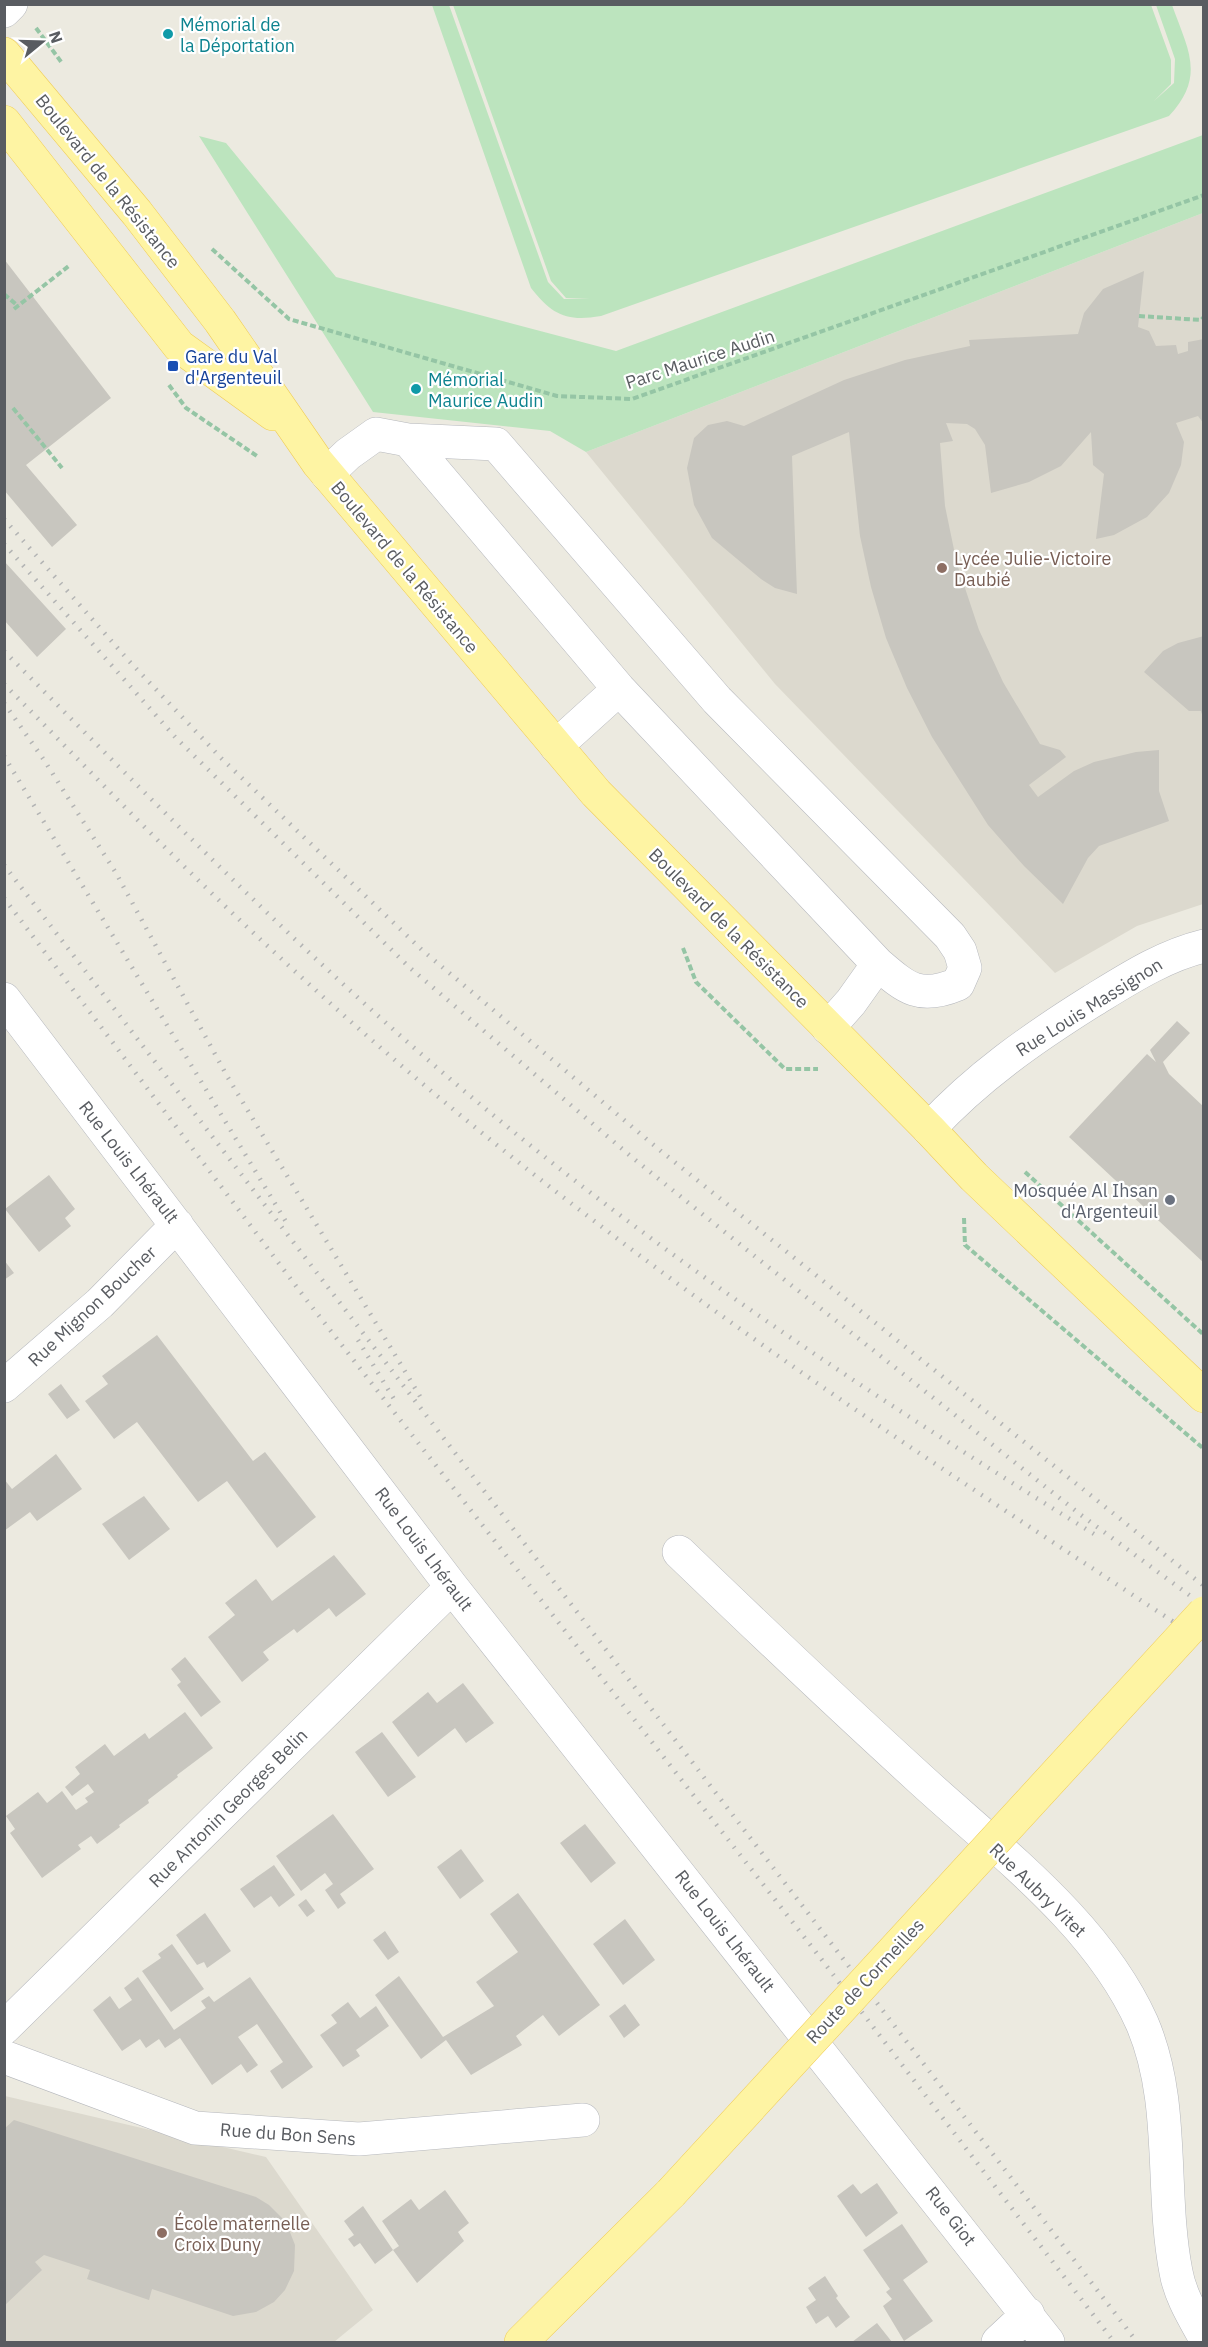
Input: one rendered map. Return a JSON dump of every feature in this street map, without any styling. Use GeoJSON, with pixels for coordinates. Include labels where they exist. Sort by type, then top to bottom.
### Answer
{"type":"FeatureCollection","features":[{"type":"Feature","properties":{"kind":"main road","name":"Boulevard de la Résistance"},"geometry":{"type":"LineString","coordinates":[[4,54],[137,213],[220,321],[291,427],[327,474],[596,793],[960,1163],[1203,1396]]}},
{"type":"Feature","properties":{"kind":"main road","name":"Boulevard de la Résistance"},"geometry":{"type":"LineString","coordinates":[[4,122],[179,346],[291,427]]}},
{"type":"Feature","properties":{"kind":"main road","name":"Route de Cormeilles"},"geometry":{"type":"LineString","coordinates":[[520,2343],[671,2193],[1203,1613]]}},
{"type":"Feature","properties":{"kind":"street"},"geometry":{"type":"LineString","coordinates":[[327,474],[376,434],[408,440],[496,444],[717,700],[950,936],[960,951],[965,968],[958,984],[940,992],[921,993],[902,985],[878,964],[619,689],[408,440]]}},
{"type":"Feature","properties":{"kind":"street"},"geometry":{"type":"LineString","coordinates":[[556,746],[619,689]]}},
{"type":"Feature","properties":{"kind":"street","name":"Rue Louis Massignon"},"geometry":{"type":"LineString","coordinates":[[929,1129],[963,1093],[1032,1038],[1159,962],[1203,946]]}},
{"type":"Feature","properties":{"kind":"street"},"geometry":{"type":"LineString","coordinates":[[828,1028],[851,1002],[878,964]]}},
{"type":"Feature","properties":{"kind":"street","name":"Rue Louis Lhérault"},"geometry":{"type":"LineString","coordinates":[[4,999],[452,1587],[852,2092]]}},
{"type":"Feature","properties":{"kind":"street","name":"Rue Mignon Boucher"},"geometry":{"type":"LineString","coordinates":[[4,1386],[100,1303],[177,1225]]}},
{"type":"Feature","properties":{"kind":"street","name":"Rue Aubry Vitet"},"geometry":{"type":"LineString","coordinates":[[679,1552],[838,1703],[1076,1922],[1118,1976],[1143,2025],[1161,2090],[1176,2274],[1203,2336]]}},
{"type":"Feature","properties":{"kind":"street","name":"Rue Antonin Georges Belin"},"geometry":{"type":"LineString","coordinates":[[4,2028],[452,1587]]}},
{"type":"Feature","properties":{"kind":"street","name":"Rue du Bon Sens"},"geometry":{"type":"LineString","coordinates":[[4,2057],[195,2128],[359,2139],[583,2120]]}},
{"type":"Feature","properties":{"kind":"street","name":"Rue Giot"},"geometry":{"type":"LineString","coordinates":[[852,2092],[1028,2314],[1048,2343]]}},
{"type":"Feature","properties":{"kind":"street"},"geometry":{"type":"LineString","coordinates":[[998,2343],[1028,2314]]}},
{"type":"Feature","properties":{"kind":"path"},"geometry":{"type":"LineString","coordinates":[[16,13],[67,70]]}},
{"type":"Feature","properties":{"kind":"path","name":"Parc Maurice Audin"},"geometry":{"type":"LineString","coordinates":[[205,242],[289,319],[557,396],[632,399],[1203,195]]}},
{"type":"Feature","properties":{"kind":"path"},"geometry":{"type":"LineString","coordinates":[[14,309],[100,244]]}},
{"type":"Feature","properties":{"kind":"path"},"geometry":{"type":"LineString","coordinates":[[4,294],[18,306]]}},
{"type":"Feature","properties":{"kind":"path"},"geometry":{"type":"LineString","coordinates":[[1138,316],[1201,320],[1203,317]]}},
{"type":"Feature","properties":{"kind":"path"},"geometry":{"type":"LineString","coordinates":[[13,408],[62,468]]}},
{"type":"Feature","properties":{"kind":"path"},"geometry":{"type":"LineString","coordinates":[[683,948],[696,982],[785,1069],[867,1067]]}},
{"type":"Feature","properties":{"kind":"path"},"geometry":{"type":"LineString","coordinates":[[960,1163],[965,1245],[1203,1449]]}},
{"type":"Feature","properties":{"kind":"path"},"geometry":{"type":"LineString","coordinates":[[1021,1168],[1203,1335]]}},
{"type":"Feature","properties":{"kind":"shaded area","name":"Lycée Julie-Victoire Daubié"},"geometry":{"type":"Polygon","coordinates":[[[1203,213],[1203,904],[1137,926],[1055,973],[775,684],[586,452],[1203,213]]]}},
{"type":"Feature","properties":{"kind":"shaded area","name":"École maternelle Croix Duny"},"geometry":{"type":"Polygon","coordinates":[[[5,2096],[266,2157],[373,2310],[334,2342],[5,2342],[5,2096]]]}},
{"type":"Feature","properties":{"kind":"green space"},"geometry":{"type":"Polygon","coordinates":[[[432,5],[449,5],[548,282],[564,299],[590,298],[566,298],[551,281],[453,5],[1151,5],[1171,60],[1171,84],[1154,101],[1174,83],[1175,59],[1156,5],[1172,5],[1188,49],[1190,75],[1180,102],[1169,116],[601,316],[579,318],[569,317],[553,310],[531,288],[432,5]]]}},
{"type":"Feature","properties":{"kind":"green space"},"geometry":{"type":"Polygon","coordinates":[[[1203,135],[1203,213],[586,452],[550,431],[373,412],[199,136],[226,143],[336,277],[616,351],[1203,135]]]}},
{"type":"Feature","properties":{"kind":"building"},"geometry":{"type":"Polygon","coordinates":[[[4,259],[111,398],[26,465],[77,525],[52,547],[4,490],[4,259]]]}},
{"type":"Feature","properties":{"kind":"building"},"geometry":{"type":"Polygon","coordinates":[[[1144,271],[1138,327],[1149,331],[1156,346],[1176,345],[1178,354],[1188,351],[1188,342],[1204,339],[1204,424],[1198,416],[1176,423],[1184,442],[1181,465],[1169,493],[1147,517],[1114,535],[1096,539],[1104,474],[1093,465],[1091,432],[1061,466],[1029,482],[991,493],[985,445],[975,429],[967,424],[946,423],[953,441],[940,443],[945,506],[957,564],[979,630],[1003,682],[1040,744],[1060,750],[1066,757],[1029,785],[1038,797],[1074,771],[1094,762],[1136,752],[1159,750],[1159,791],[1169,821],[1099,846],[1088,858],[1063,904],[1024,866],[988,825],[932,737],[907,688],[886,638],[871,587],[860,536],[849,432],[792,456],[797,594],[775,588],[761,579],[712,538],[694,505],[687,468],[694,438],[708,425],[727,421],[744,426],[844,380],[905,360],[970,346],[969,340],[1078,334],[1084,313],[1103,289],[1144,271]]]}},
{"type":"Feature","properties":{"kind":"building"},"geometry":{"type":"Polygon","coordinates":[[[4,561],[66,629],[37,657],[4,620],[4,561]]]}},
{"type":"Feature","properties":{"kind":"building"},"geometry":{"type":"Polygon","coordinates":[[[1204,636],[1203,718],[1201,711],[1189,711],[1144,672],[1163,651],[1178,643],[1204,636]]]}},
{"type":"Feature","properties":{"kind":"building","name":"Mosquée Al Ihsan d'Argenteuil"},"geometry":{"type":"Polygon","coordinates":[[[1177,1021],[1190,1033],[1163,1062],[1169,1074],[1204,1107],[1204,1263],[1069,1137],[1147,1054],[1156,1062],[1150,1050],[1177,1021]]]}},
{"type":"Feature","properties":{"kind":"building"},"geometry":{"type":"Polygon","coordinates":[[[49,1175],[75,1209],[65,1218],[71,1226],[39,1252],[5,1209],[49,1175]]]}},
{"type":"Feature","properties":{"kind":"building"},"geometry":{"type":"Polygon","coordinates":[[[4,1260],[14,1273],[4,1280],[4,1260]]]}},
{"type":"Feature","properties":{"kind":"building"},"geometry":{"type":"Polygon","coordinates":[[[157,1335],[253,1461],[265,1452],[316,1517],[277,1548],[227,1481],[198,1502],[137,1422],[114,1439],[85,1401],[108,1384],[102,1376],[157,1335]]]}},
{"type":"Feature","properties":{"kind":"building"},"geometry":{"type":"Polygon","coordinates":[[[61,1384],[80,1410],[67,1419],[48,1394],[61,1384]]]}},
{"type":"Feature","properties":{"kind":"building"},"geometry":{"type":"Polygon","coordinates":[[[56,1454],[82,1489],[37,1521],[30,1512],[4,1531],[4,1479],[12,1489],[56,1454]]]}},
{"type":"Feature","properties":{"kind":"building"},"geometry":{"type":"Polygon","coordinates":[[[144,1496],[170,1529],[129,1560],[102,1524],[144,1496]]]}},
{"type":"Feature","properties":{"kind":"building"},"geometry":{"type":"Polygon","coordinates":[[[334,1555],[366,1594],[336,1617],[329,1608],[297,1633],[294,1629],[263,1652],[269,1660],[242,1682],[208,1637],[235,1615],[225,1603],[256,1579],[272,1601],[334,1555]]]}},
{"type":"Feature","properties":{"kind":"building"},"geometry":{"type":"Polygon","coordinates":[[[185,1657],[221,1702],[201,1717],[177,1685],[181,1682],[171,1669],[185,1657]]]}},
{"type":"Feature","properties":{"kind":"building"},"geometry":{"type":"Polygon","coordinates":[[[463,1683],[494,1723],[466,1743],[455,1728],[418,1757],[392,1722],[428,1692],[437,1703],[463,1683]]]}},
{"type":"Feature","properties":{"kind":"building"},"geometry":{"type":"Polygon","coordinates":[[[185,1712],[213,1748],[177,1775],[178,1777],[148,1800],[149,1803],[119,1825],[120,1827],[97,1844],[91,1836],[78,1845],[81,1849],[42,1878],[10,1833],[15,1829],[6,1816],[38,1792],[47,1803],[62,1791],[76,1810],[88,1802],[85,1798],[94,1792],[88,1784],[72,1796],[65,1787],[80,1774],[75,1767],[105,1744],[114,1756],[145,1733],[149,1739],[185,1712]]]}},
{"type":"Feature","properties":{"kind":"building"},"geometry":{"type":"Polygon","coordinates":[[[382,1732],[416,1777],[388,1797],[355,1752],[382,1732]]]}},
{"type":"Feature","properties":{"kind":"building"},"geometry":{"type":"Polygon","coordinates":[[[333,1814],[374,1869],[340,1894],[346,1903],[338,1909],[325,1890],[333,1884],[325,1873],[301,1891],[276,1856],[333,1814]]]}},
{"type":"Feature","properties":{"kind":"building"},"geometry":{"type":"Polygon","coordinates":[[[585,1824],[616,1863],[591,1883],[560,1843],[585,1824]]]}},
{"type":"Feature","properties":{"kind":"building"},"geometry":{"type":"Polygon","coordinates":[[[461,1849],[484,1881],[460,1899],[437,1867],[461,1849]]]}},
{"type":"Feature","properties":{"kind":"building"},"geometry":{"type":"Polygon","coordinates":[[[274,1865],[295,1895],[279,1907],[271,1896],[254,1908],[240,1889],[274,1865]]]}},
{"type":"Feature","properties":{"kind":"building"},"geometry":{"type":"Polygon","coordinates":[[[518,1893],[600,2005],[559,2036],[543,2015],[516,2036],[522,2045],[471,2075],[446,2040],[421,2059],[375,1995],[399,1976],[443,2037],[494,2006],[476,1982],[518,1952],[490,1914],[518,1893]]]}},
{"type":"Feature","properties":{"kind":"building"},"geometry":{"type":"Polygon","coordinates":[[[306,1899],[315,1911],[307,1917],[298,1905],[306,1899]]]}},
{"type":"Feature","properties":{"kind":"building"},"geometry":{"type":"Polygon","coordinates":[[[205,1913],[231,1951],[207,1968],[204,1962],[197,1965],[176,1935],[205,1913]]]}},
{"type":"Feature","properties":{"kind":"building"},"geometry":{"type":"Polygon","coordinates":[[[625,1919],[655,1960],[623,1985],[593,1944],[625,1919]]]}},
{"type":"Feature","properties":{"kind":"building"},"geometry":{"type":"Polygon","coordinates":[[[385,1931],[399,1952],[388,1960],[373,1940],[385,1931]]]}},
{"type":"Feature","properties":{"kind":"building"},"geometry":{"type":"Polygon","coordinates":[[[172,1944],[204,1989],[171,2012],[142,1971],[161,1958],[158,1954],[172,1944]]]}},
{"type":"Feature","properties":{"kind":"building"},"geometry":{"type":"Polygon","coordinates":[[[138,1977],[174,2030],[206,2008],[201,2001],[209,1996],[214,2002],[250,1977],[313,2067],[282,2089],[270,2071],[283,2062],[257,2024],[238,2037],[258,2065],[247,2073],[241,2064],[212,2085],[180,2038],[165,2048],[159,2039],[146,2048],[140,2039],[122,2051],[93,2010],[110,1996],[119,2009],[132,2000],[124,1988],[138,1977]]]}},
{"type":"Feature","properties":{"kind":"building"},"geometry":{"type":"Polygon","coordinates":[[[348,2002],[360,2018],[376,2006],[389,2026],[356,2050],[360,2056],[343,2067],[320,2035],[337,2023],[331,2015],[348,2002]]]}},
{"type":"Feature","properties":{"kind":"building"},"geometry":{"type":"Polygon","coordinates":[[[625,2004],[640,2025],[624,2038],[609,2016],[625,2004]]]}},
{"type":"Feature","properties":{"kind":"building"},"geometry":{"type":"Polygon","coordinates":[[[14,2120],[256,2197],[269,2205],[286,2222],[295,2245],[294,2271],[285,2290],[274,2302],[256,2312],[233,2316],[152,2289],[149,2300],[87,2279],[90,2270],[44,2255],[35,2262],[42,2270],[4,2306],[4,2129],[14,2120]]]}},
{"type":"Feature","properties":{"kind":"building"},"geometry":{"type":"Polygon","coordinates":[[[877,2183],[898,2213],[866,2237],[837,2196],[853,2184],[861,2194],[877,2183]]]}},
{"type":"Feature","properties":{"kind":"building"},"geometry":{"type":"Polygon","coordinates":[[[445,2190],[469,2223],[458,2232],[464,2241],[417,2283],[393,2250],[399,2246],[382,2221],[411,2199],[419,2210],[445,2190]]]}},
{"type":"Feature","properties":{"kind":"building"},"geometry":{"type":"Polygon","coordinates":[[[363,2206],[393,2250],[375,2264],[360,2243],[354,2247],[348,2239],[354,2235],[344,2221],[363,2206]]]}},
{"type":"Feature","properties":{"kind":"building"},"geometry":{"type":"Polygon","coordinates":[[[902,2224],[928,2262],[903,2280],[933,2321],[904,2341],[883,2306],[892,2299],[886,2292],[890,2289],[863,2250],[902,2224]]]}},
{"type":"Feature","properties":{"kind":"building"},"geometry":{"type":"Polygon","coordinates":[[[825,2276],[838,2296],[836,2298],[850,2317],[836,2328],[828,2316],[816,2324],[806,2307],[816,2300],[808,2288],[825,2276]]]}},
{"type":"Feature","properties":{"kind":"building"},"geometry":{"type":"Polygon","coordinates":[[[877,2323],[892,2342],[852,2342],[877,2323]]]}},
{"type":"Feature","properties":{"kind":"railway"},"geometry":{"type":"LineString","coordinates":[[4,519],[129,661],[222,759],[422,950],[662,1152],[1204,1586]]}},
{"type":"Feature","properties":{"kind":"railway"},"geometry":{"type":"LineString","coordinates":[[4,544],[176,738],[409,967],[634,1159],[757,1258],[1081,1515],[1204,1606]]}},
{"type":"Feature","properties":{"kind":"railway"},"geometry":{"type":"LineString","coordinates":[[4,651],[273,919],[385,1022],[519,1136],[597,1198],[759,1316],[925,1427],[1094,1534]]}},
{"type":"Feature","properties":{"kind":"railway"},"geometry":{"type":"LineString","coordinates":[[4,684],[238,919],[390,1056],[511,1156],[667,1276],[818,1384],[1204,1642]]}},
{"type":"Feature","properties":{"kind":"railway"},"geometry":{"type":"LineString","coordinates":[[4,703],[44,760],[116,873],[227,1076],[421,1398]]}},
{"type":"Feature","properties":{"kind":"railway"},"geometry":{"type":"LineString","coordinates":[[4,756],[288,1225]]}},
{"type":"Feature","properties":{"kind":"railway"},"geometry":{"type":"LineString","coordinates":[[4,865],[1137,2342]]}},
{"type":"Feature","properties":{"kind":"railway"},"geometry":{"type":"LineString","coordinates":[[4,898],[305,1298],[812,1947],[1114,2342]]}},
{"type":"Feature","properties":{"kind":"railway"},"geometry":{"type":"LineString","coordinates":[[358,1340],[397,1404]]}},
{"type":"Feature","properties":{"kind":"place","name":"Mémorial de la Déportation"},"geometry":{"type":"Point","coordinates":[168,34]}},
{"type":"Feature","properties":{"kind":"place","name":"Gare du Val d'Argenteuil"},"geometry":{"type":"Point","coordinates":[173,366]}},
{"type":"Feature","properties":{"kind":"place","name":"Mémorial Maurice Audin"},"geometry":{"type":"Point","coordinates":[416,389]}},
{"type":"Feature","properties":{"kind":"place","name":"Lycée Julie-Victoire Daubié"},"geometry":{"type":"Point","coordinates":[942,568]}},
{"type":"Feature","properties":{"kind":"place","name":"Mosquée Al Ihsan d'Argenteuil"},"geometry":{"type":"Point","coordinates":[1170,1200]}},
{"type":"Feature","properties":{"kind":"place","name":"École maternelle Croix Duny"},"geometry":{"type":"Point","coordinates":[162,2233]}}]}
